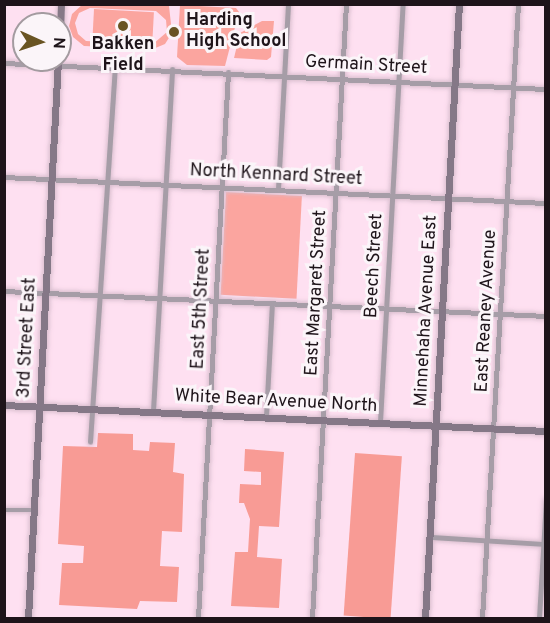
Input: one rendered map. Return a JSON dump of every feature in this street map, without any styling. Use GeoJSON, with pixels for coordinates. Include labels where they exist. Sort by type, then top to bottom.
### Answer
{"type":"FeatureCollection","features":[{"type":"Feature","properties":{"kind":"main road","name":"Minnehaha Avenue East"},"geometry":{"type":"LineString","coordinates":[[425,618],[459,4]]}},
{"type":"Feature","properties":{"kind":"main road","name":"3rd Street East"},"geometry":{"type":"LineString","coordinates":[[28,618],[58,72]]}},
{"type":"Feature","properties":{"kind":"main road","name":"White Bear Avenue North"},"geometry":{"type":"LineString","coordinates":[[4,405],[546,431]]}},
{"type":"Feature","properties":{"kind":"street"},"geometry":{"type":"LineString","coordinates":[[278,189],[288,4]]}},
{"type":"Feature","properties":{"kind":"street","name":"East Margaret Street"},"geometry":{"type":"LineString","coordinates":[[312,618],[346,4]]}},
{"type":"Feature","properties":{"kind":"street","name":"Beech Street"},"geometry":{"type":"LineString","coordinates":[[380,422],[403,4]]}},
{"type":"Feature","properties":{"kind":"street","name":"East Reaney Avenue"},"geometry":{"type":"LineString","coordinates":[[482,618],[518,4]]}},
{"type":"Feature","properties":{"kind":"street","name":"Germain Street"},"geometry":{"type":"LineString","coordinates":[[72,64],[546,89]]}},
{"type":"Feature","properties":{"kind":"street"},"geometry":{"type":"LineString","coordinates":[[90,442],[115,68]]}},
{"type":"Feature","properties":{"kind":"street"},"geometry":{"type":"LineString","coordinates":[[153,411],[172,70]]}},
{"type":"Feature","properties":{"kind":"street","name":"East 5th Street"},"geometry":{"type":"LineString","coordinates":[[198,618],[228,73]]}},
{"type":"Feature","properties":{"kind":"street","name":"North Kennard Street"},"geometry":{"type":"LineString","coordinates":[[4,177],[546,203]]}},
{"type":"Feature","properties":{"kind":"street"},"geometry":{"type":"LineString","coordinates":[[4,291],[546,316]]}},
{"type":"Feature","properties":{"kind":"street"},"geometry":{"type":"LineString","coordinates":[[266,417],[272,304]]}},
{"type":"Feature","properties":{"kind":"street"},"geometry":{"type":"LineString","coordinates":[[539,618],[546,500]]}},
{"type":"Feature","properties":{"kind":"street"},"geometry":{"type":"LineString","coordinates":[[4,510],[34,510]]}},
{"type":"Feature","properties":{"kind":"street"},"geometry":{"type":"LineString","coordinates":[[430,537],[544,544]]}},
{"type":"Feature","properties":{"kind":"shaded area"},"geometry":{"type":"Polygon","coordinates":[[[83,4],[169,6],[172,33],[165,44],[153,49],[84,46],[73,37],[72,14],[83,4]],[[90,8],[79,13],[75,23],[78,34],[86,41],[153,44],[167,32],[166,20],[156,11],[90,8]]]}},
{"type":"Feature","properties":{"kind":"shaded area"},"geometry":{"type":"Polygon","coordinates":[[[180,5],[236,8],[239,12],[225,66],[187,65],[177,57],[180,5]]]}},
{"type":"Feature","properties":{"kind":"shaded area","name":"Bakken Field"},"geometry":{"type":"Polygon","coordinates":[[[94,9],[154,12],[152,43],[92,40],[94,9]]]}},
{"type":"Feature","properties":{"kind":"shaded area"},"geometry":{"type":"Polygon","coordinates":[[[262,21],[274,21],[271,57],[267,60],[234,58],[240,33],[262,21]]]}},
{"type":"Feature","properties":{"kind":"shaded area"},"geometry":{"type":"Polygon","coordinates":[[[226,192],[302,196],[297,299],[221,295],[226,192]]]}},
{"type":"Feature","properties":{"kind":"shaded area"},"geometry":{"type":"Polygon","coordinates":[[[98,433],[133,434],[133,450],[149,451],[150,442],[175,443],[173,472],[184,474],[182,532],[162,531],[160,566],[179,567],[177,602],[140,601],[137,609],[59,605],[62,563],[83,563],[84,546],[58,544],[63,446],[97,447],[98,433]]]}},
{"type":"Feature","properties":{"kind":"shaded area"},"geometry":{"type":"Polygon","coordinates":[[[245,449],[284,452],[279,527],[259,526],[257,557],[282,559],[279,608],[231,606],[235,552],[248,552],[250,519],[244,503],[239,503],[240,484],[261,485],[261,472],[244,471],[245,449]]]}},
{"type":"Feature","properties":{"kind":"shaded area"},"geometry":{"type":"Polygon","coordinates":[[[355,453],[402,456],[391,618],[344,616],[355,453]]]}},
{"type":"Feature","properties":{"kind":"place","name":"Bakken Field"},"geometry":{"type":"Point","coordinates":[123,26]}},
{"type":"Feature","properties":{"kind":"place","name":"Harding High School"},"geometry":{"type":"Point","coordinates":[174,32]}}]}
